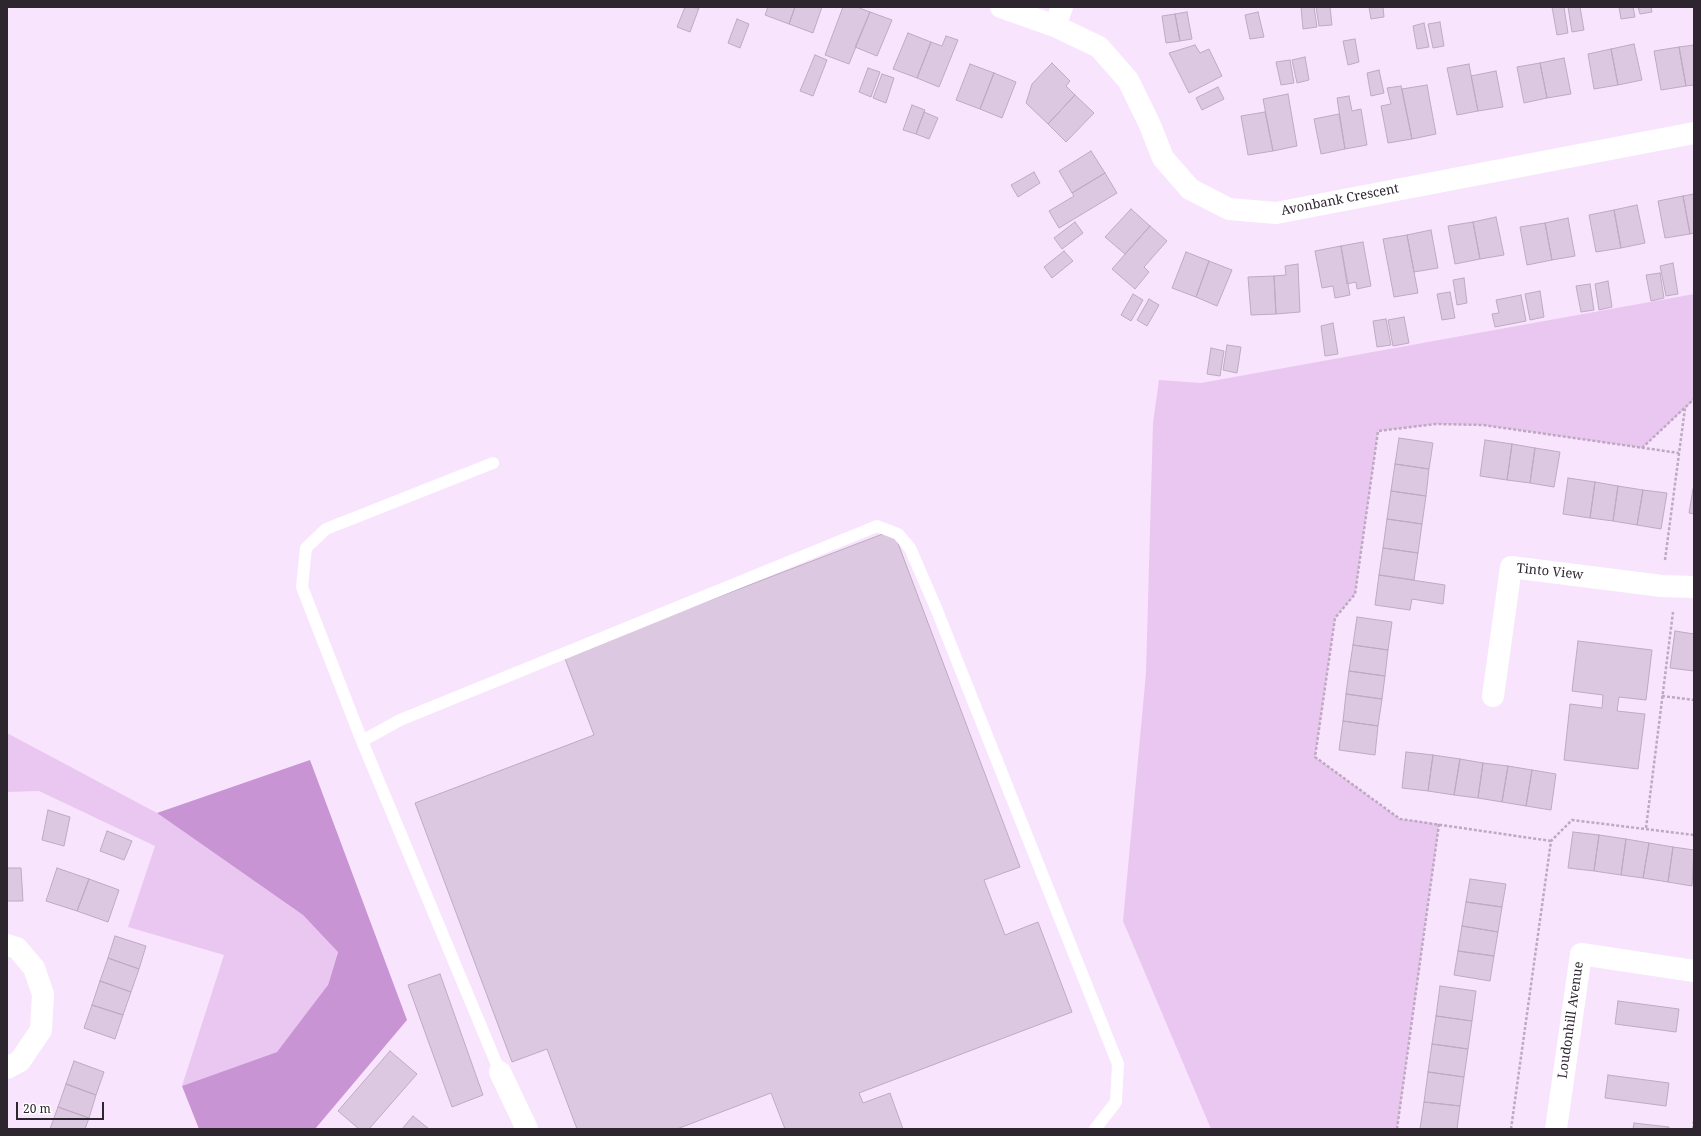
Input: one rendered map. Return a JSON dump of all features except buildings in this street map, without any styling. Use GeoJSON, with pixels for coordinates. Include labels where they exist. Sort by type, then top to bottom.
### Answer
{"type":"FeatureCollection","features":[{"type":"Feature","properties":{"kind":"street","name":"Avonbank Crescent"},"geometry":{"type":"LineString","coordinates":[[1001,7],[1058,17],[1099,47],[1128,80],[1150,125],[1163,158],[1190,189],[1229,209],[1276,213],[1694,133]]}},
{"type":"Feature","properties":{"kind":"street","name":"Tinto View"},"geometry":{"type":"LineString","coordinates":[[1493,696],[1511,567],[1677,586]]}},
{"type":"Feature","properties":{"kind":"street"},"geometry":{"type":"LineString","coordinates":[[7,945],[17,948],[34,968],[43,994],[40,1030],[20,1061],[7,1068]]}},
{"type":"Feature","properties":{"kind":"street","name":"Loudonhill Avenue"},"geometry":{"type":"LineString","coordinates":[[1556,1129],[1581,954],[1694,971]]}},
{"type":"Feature","properties":{"kind":"street"},"geometry":{"type":"LineString","coordinates":[[500,1072],[527,1129]]}},
{"type":"Feature","properties":{"kind":"lane"},"geometry":{"type":"LineString","coordinates":[[493,463],[326,529],[306,548],[302,587],[362,741],[500,1072]]}},
{"type":"Feature","properties":{"kind":"lane"},"geometry":{"type":"LineString","coordinates":[[362,741],[400,720],[877,526],[898,534],[910,548],[936,608],[1118,1064],[1116,1102],[1095,1129]]}},
{"type":"Feature","properties":{"kind":"path"},"geometry":{"type":"LineString","coordinates":[[1642,448],[1694,399]]}},
{"type":"Feature","properties":{"kind":"path"},"geometry":{"type":"LineString","coordinates":[[1646,828],[1677,586],[1679,453],[1685,408]]}},
{"type":"Feature","properties":{"kind":"path"},"geometry":{"type":"LineString","coordinates":[[1551,841],[1400,819],[1315,757],[1335,618],[1355,594],[1378,431],[1436,424],[1483,425],[1679,453]]}},
{"type":"Feature","properties":{"kind":"path"},"geometry":{"type":"LineString","coordinates":[[1662,696],[1694,700]]}},
{"type":"Feature","properties":{"kind":"path"},"geometry":{"type":"LineString","coordinates":[[1511,1129],[1551,841],[1572,820],[1694,835]]}},
{"type":"Feature","properties":{"kind":"path"},"geometry":{"type":"LineString","coordinates":[[1397,1129],[1439,824]]}},
{"type":"Feature","properties":{"kind":"path"},"geometry":{"type":"LineString","coordinates":[[1693,1129],[1694,1120]]}},
{"type":"Feature","properties":{"kind":"shaded area"},"geometry":{"type":"Polygon","coordinates":[[[1694,294],[1694,400],[1642,448],[1483,425],[1436,424],[1378,431],[1355,594],[1335,618],[1315,757],[1400,819],[1439,824],[1397,1129],[1211,1129],[1123,921],[1146,673],[1153,423],[1159,380],[1201,383],[1694,294]]]}},
{"type":"Feature","properties":{"kind":"shaded area"},"geometry":{"type":"Polygon","coordinates":[[[7,733],[157,813],[303,915],[338,951],[326,991],[277,1052],[182,1086],[224,955],[128,927],[155,846],[39,791],[7,792],[7,733]]]}},
{"type":"Feature","properties":{"kind":"shaded area"},"geometry":{"type":"Polygon","coordinates":[[[310,760],[407,1020],[315,1129],[199,1129],[182,1086],[277,1052],[328,985],[338,952],[303,915],[157,813],[310,760]]]}}]}
